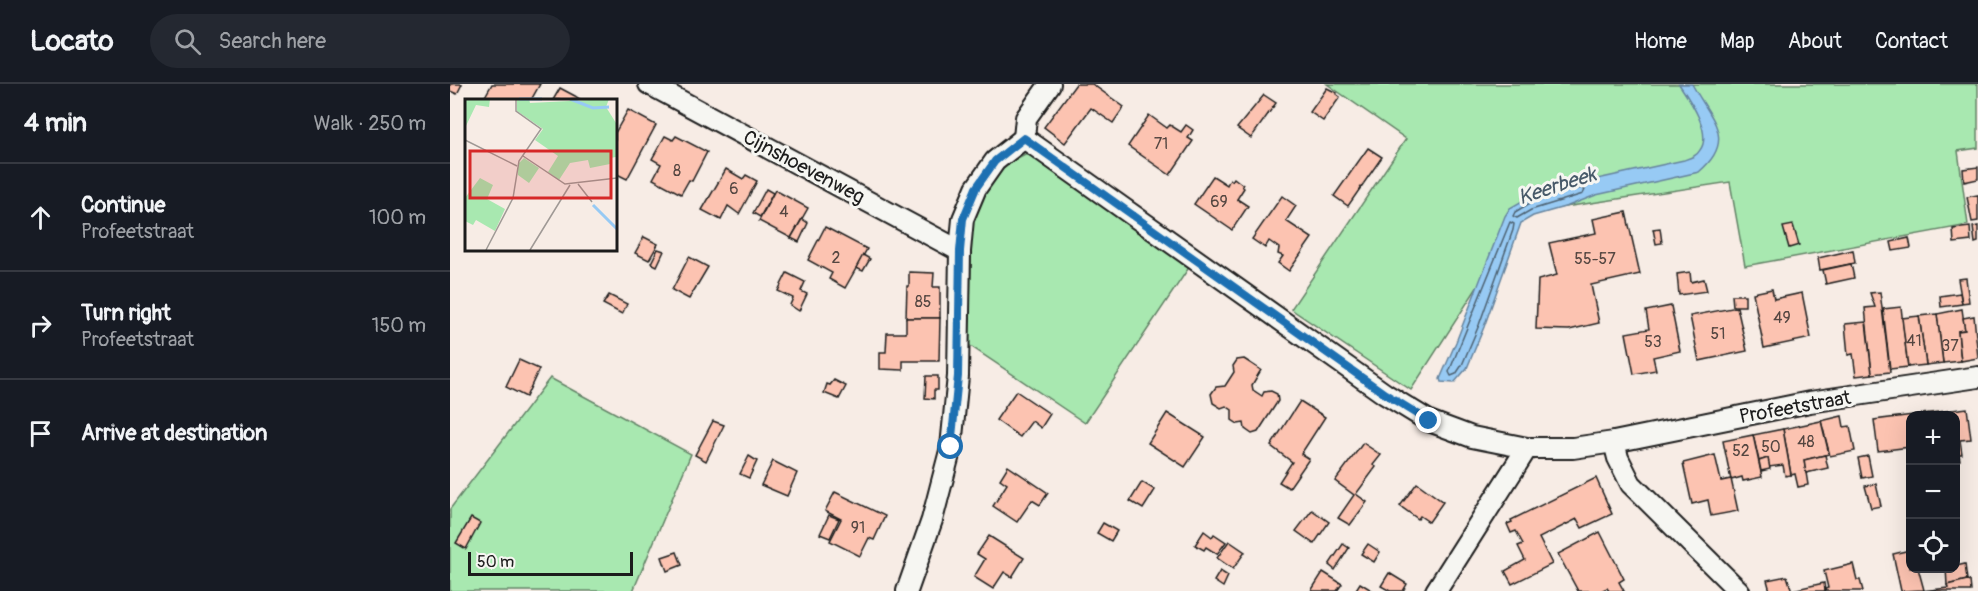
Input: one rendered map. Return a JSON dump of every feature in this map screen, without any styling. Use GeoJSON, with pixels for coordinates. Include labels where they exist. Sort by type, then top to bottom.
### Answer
{"type":"FeatureCollection","features":[{"type":"Feature","properties":{"kind":"street","name":"Cijnshoevenweg"},"geometry":{"type":"LineString","coordinates":[[649,84],[960,251]]}},
{"type":"Feature","properties":{"kind":"street"},"geometry":{"type":"LineString","coordinates":[[907,591],[933,520],[951,447],[958,376],[960,251],[963,219],[976,188],[995,161],[1024,138],[1026,118],[1050,84]]}},
{"type":"Feature","properties":{"kind":"street","name":"Profeetstraat"},"geometry":{"type":"LineString","coordinates":[[1024,138],[1385,394],[1429,421],[1472,437],[1527,448],[1573,448],[1614,442],[1810,402],[1978,376]]}},
{"type":"Feature","properties":{"kind":"street"},"geometry":{"type":"LineString","coordinates":[[1614,442],[1618,458],[1631,484],[1739,591]]}},
{"type":"Feature","properties":{"kind":"street"},"geometry":{"type":"LineString","coordinates":[[1436,591],[1527,448]]}},
{"type":"Feature","properties":{"kind":"green space"},"geometry":{"type":"Polygon","coordinates":[[[1327,84],[1978,84],[1978,148],[1958,151],[1968,225],[1745,266],[1730,182],[1525,213],[1411,390],[1291,309],[1406,139],[1327,84]]]}},
{"type":"Feature","properties":{"kind":"green space"},"geometry":{"type":"Polygon","coordinates":[[[1029,152],[1190,266],[1085,423],[969,345],[972,224],[985,193],[1002,166],[1029,152]]]}},
{"type":"Feature","properties":{"kind":"green space"},"geometry":{"type":"Polygon","coordinates":[[[550,378],[691,454],[633,591],[450,591],[450,509],[550,378]]]}},
{"type":"Feature","properties":{"kind":"water"},"geometry":{"type":"Polygon","coordinates":[[[1679,84],[1692,84],[1717,128],[1719,139],[1711,160],[1699,172],[1596,195],[1533,216],[1521,223],[1467,368],[1454,383],[1441,382],[1440,379],[1510,208],[1538,192],[1684,160],[1699,152],[1704,135],[1702,126],[1679,84]]]}},
{"type":"Feature","properties":{"kind":"building"},"geometry":{"type":"Polygon","coordinates":[[[450,84],[462,84],[457,94],[450,91],[450,84]]]}},
{"type":"Feature","properties":{"kind":"building"},"geometry":{"type":"Polygon","coordinates":[[[492,84],[540,84],[532,99],[484,99],[492,84]]]}},
{"type":"Feature","properties":{"kind":"building"},"geometry":{"type":"Polygon","coordinates":[[[1076,84],[1092,84],[1124,107],[1113,123],[1091,108],[1065,143],[1044,127],[1076,84]]]}},
{"type":"Feature","properties":{"kind":"building"},"geometry":{"type":"Polygon","coordinates":[[[560,88],[580,99],[554,99],[560,88]]]}},
{"type":"Feature","properties":{"kind":"building"},"geometry":{"type":"Polygon","coordinates":[[[1327,88],[1340,97],[1323,121],[1310,112],[1327,88]]]}},
{"type":"Feature","properties":{"kind":"building"},"geometry":{"type":"Polygon","coordinates":[[[1264,95],[1276,103],[1251,138],[1237,128],[1264,95]]]}},
{"type":"Feature","properties":{"kind":"building"},"geometry":{"type":"Polygon","coordinates":[[[628,110],[656,125],[627,179],[616,174],[616,131],[628,110]]]}},
{"type":"Feature","properties":{"kind":"building"},"geometry":{"type":"Polygon","coordinates":[[[1149,115],[1167,128],[1170,125],[1181,132],[1186,125],[1193,130],[1188,138],[1193,141],[1170,175],[1128,146],[1149,115]]]}},
{"type":"Feature","properties":{"kind":"building"},"geometry":{"type":"Polygon","coordinates":[[[665,136],[673,140],[676,136],[707,152],[692,181],[689,180],[681,194],[653,179],[661,164],[652,159],[665,136]]]}},
{"type":"Feature","properties":{"kind":"building"},"geometry":{"type":"Polygon","coordinates":[[[1368,148],[1382,157],[1348,206],[1334,196],[1368,148]]]}},
{"type":"Feature","properties":{"kind":"building"},"geometry":{"type":"Polygon","coordinates":[[[1978,167],[1978,179],[1964,182],[1963,169],[1978,167]]]}},
{"type":"Feature","properties":{"kind":"building"},"geometry":{"type":"Polygon","coordinates":[[[726,169],[743,179],[746,175],[757,181],[739,214],[728,206],[721,220],[702,210],[726,169]]]}},
{"type":"Feature","properties":{"kind":"building"},"geometry":{"type":"Polygon","coordinates":[[[1213,176],[1227,185],[1230,179],[1232,181],[1234,178],[1243,185],[1244,188],[1237,199],[1248,206],[1232,230],[1194,204],[1213,176]]]}},
{"type":"Feature","properties":{"kind":"building"},"geometry":{"type":"Polygon","coordinates":[[[766,189],[773,193],[760,217],[753,213],[766,189]]]}},
{"type":"Feature","properties":{"kind":"building"},"geometry":{"type":"Polygon","coordinates":[[[775,190],[808,208],[791,238],[759,221],[775,190]]]}},
{"type":"Feature","properties":{"kind":"building"},"geometry":{"type":"Polygon","coordinates":[[[1978,195],[1978,221],[1972,222],[1967,197],[1978,195]]]}},
{"type":"Feature","properties":{"kind":"building"},"geometry":{"type":"Polygon","coordinates":[[[1282,196],[1296,206],[1286,221],[1312,238],[1289,271],[1278,263],[1283,256],[1278,254],[1279,248],[1269,241],[1265,248],[1252,239],[1282,196]]]}},
{"type":"Feature","properties":{"kind":"building"},"geometry":{"type":"Polygon","coordinates":[[[1626,212],[1640,274],[1591,285],[1599,323],[1569,330],[1536,329],[1538,280],[1557,275],[1549,243],[1596,233],[1593,219],[1626,212]]]}},
{"type":"Feature","properties":{"kind":"building"},"geometry":{"type":"Polygon","coordinates":[[[802,219],[808,223],[799,242],[791,238],[802,219]]]}},
{"type":"Feature","properties":{"kind":"building"},"geometry":{"type":"Polygon","coordinates":[[[1793,225],[1799,245],[1789,248],[1783,227],[1793,225]]]}},
{"type":"Feature","properties":{"kind":"building"},"geometry":{"type":"Polygon","coordinates":[[[1978,226],[1978,242],[1975,243],[1973,227],[1978,226]]]}},
{"type":"Feature","properties":{"kind":"building"},"geometry":{"type":"Polygon","coordinates":[[[825,227],[867,249],[845,288],[829,279],[832,273],[808,260],[825,227]]]}},
{"type":"Feature","properties":{"kind":"building"},"geometry":{"type":"Polygon","coordinates":[[[1970,227],[1971,241],[1954,243],[1953,229],[1970,227]]]}},
{"type":"Feature","properties":{"kind":"building"},"geometry":{"type":"Polygon","coordinates":[[[1660,228],[1662,243],[1656,244],[1653,229],[1660,228]]]}},
{"type":"Feature","properties":{"kind":"building"},"geometry":{"type":"Polygon","coordinates":[[[644,237],[658,244],[649,260],[635,253],[644,237]]]}},
{"type":"Feature","properties":{"kind":"building"},"geometry":{"type":"Polygon","coordinates":[[[1909,238],[1911,248],[1893,251],[1891,242],[1909,238]]]}},
{"type":"Feature","properties":{"kind":"building"},"geometry":{"type":"Polygon","coordinates":[[[658,249],[664,251],[657,266],[651,263],[658,249]]]}},
{"type":"Feature","properties":{"kind":"building"},"geometry":{"type":"Polygon","coordinates":[[[1853,250],[1855,263],[1820,270],[1818,258],[1853,250]]]}},
{"type":"Feature","properties":{"kind":"building"},"geometry":{"type":"Polygon","coordinates":[[[863,255],[870,259],[863,271],[856,268],[863,255]]]}},
{"type":"Feature","properties":{"kind":"building"},"geometry":{"type":"Polygon","coordinates":[[[689,257],[708,267],[689,299],[672,290],[689,257]]]}},
{"type":"Feature","properties":{"kind":"building"},"geometry":{"type":"Polygon","coordinates":[[[1851,264],[1854,278],[1826,284],[1823,270],[1851,264]]]}},
{"type":"Feature","properties":{"kind":"building"},"geometry":{"type":"Polygon","coordinates":[[[909,272],[934,273],[933,287],[940,287],[940,318],[906,318],[909,272]]]}},
{"type":"Feature","properties":{"kind":"building"},"geometry":{"type":"Polygon","coordinates":[[[1690,272],[1691,282],[1704,279],[1707,291],[1679,295],[1677,274],[1690,272]]]}},
{"type":"Feature","properties":{"kind":"building"},"geometry":{"type":"Polygon","coordinates":[[[787,273],[805,282],[801,291],[807,294],[799,311],[790,305],[793,298],[778,291],[787,273]]]}},
{"type":"Feature","properties":{"kind":"building"},"geometry":{"type":"Polygon","coordinates":[[[1966,278],[1969,302],[1962,303],[1958,279],[1966,278]]]}},
{"type":"Feature","properties":{"kind":"building"},"geometry":{"type":"Polygon","coordinates":[[[1772,289],[1774,299],[1802,293],[1811,338],[1764,348],[1753,293],[1772,289]]]}},
{"type":"Feature","properties":{"kind":"building"},"geometry":{"type":"Polygon","coordinates":[[[1880,292],[1890,372],[1872,374],[1865,308],[1875,307],[1870,293],[1880,292]]]}},
{"type":"Feature","properties":{"kind":"building"},"geometry":{"type":"Polygon","coordinates":[[[1960,293],[1962,304],[1941,307],[1940,296],[1960,293]]]}},
{"type":"Feature","properties":{"kind":"building"},"geometry":{"type":"Polygon","coordinates":[[[609,295],[627,304],[622,314],[603,304],[609,295]]]}},
{"type":"Feature","properties":{"kind":"building"},"geometry":{"type":"Polygon","coordinates":[[[1732,295],[1745,295],[1745,306],[1733,306],[1732,295]]]}},
{"type":"Feature","properties":{"kind":"building"},"geometry":{"type":"Polygon","coordinates":[[[1671,306],[1680,351],[1653,357],[1656,370],[1634,374],[1626,333],[1649,329],[1646,311],[1671,306]]]}},
{"type":"Feature","properties":{"kind":"building"},"geometry":{"type":"Polygon","coordinates":[[[1737,307],[1747,351],[1699,361],[1690,316],[1737,307]]]}},
{"type":"Feature","properties":{"kind":"building"},"geometry":{"type":"Polygon","coordinates":[[[1901,307],[1908,367],[1890,369],[1883,309],[1901,307]]]}},
{"type":"Feature","properties":{"kind":"building"},"geometry":{"type":"Polygon","coordinates":[[[1962,309],[1965,330],[1958,331],[1961,361],[1943,363],[1937,314],[1962,309]]]}},
{"type":"Feature","properties":{"kind":"building"},"geometry":{"type":"Polygon","coordinates":[[[1937,314],[1943,363],[1926,365],[1919,316],[1937,314]]]}},
{"type":"Feature","properties":{"kind":"building"},"geometry":{"type":"Polygon","coordinates":[[[1919,316],[1926,365],[1908,367],[1902,318],[1919,316]]]}},
{"type":"Feature","properties":{"kind":"building"},"geometry":{"type":"Polygon","coordinates":[[[1974,316],[1978,358],[1961,361],[1958,331],[1965,330],[1963,318],[1974,316]]]}},
{"type":"Feature","properties":{"kind":"building"},"geometry":{"type":"Polygon","coordinates":[[[906,318],[940,318],[939,361],[903,361],[903,370],[880,369],[880,352],[886,352],[887,333],[906,333],[906,318]]]}},
{"type":"Feature","properties":{"kind":"building"},"geometry":{"type":"Polygon","coordinates":[[[1866,322],[1872,374],[1856,376],[1853,354],[1848,355],[1845,324],[1866,322]]]}},
{"type":"Feature","properties":{"kind":"building"},"geometry":{"type":"Polygon","coordinates":[[[1244,359],[1261,370],[1252,385],[1253,390],[1262,396],[1264,392],[1271,391],[1277,394],[1278,401],[1258,432],[1252,434],[1245,429],[1244,423],[1238,424],[1232,420],[1232,410],[1226,406],[1221,408],[1213,403],[1211,394],[1216,387],[1225,386],[1234,372],[1233,366],[1237,360],[1244,359]]]}},
{"type":"Feature","properties":{"kind":"building"},"geometry":{"type":"Polygon","coordinates":[[[519,360],[539,369],[526,397],[506,387],[519,360]]]}},
{"type":"Feature","properties":{"kind":"building"},"geometry":{"type":"Polygon","coordinates":[[[926,376],[938,376],[938,390],[934,390],[934,399],[925,398],[926,376]]]}},
{"type":"Feature","properties":{"kind":"building"},"geometry":{"type":"Polygon","coordinates":[[[834,380],[846,386],[839,399],[824,393],[827,384],[830,385],[834,380]]]}},
{"type":"Feature","properties":{"kind":"building"},"geometry":{"type":"Polygon","coordinates":[[[1016,391],[1050,414],[1041,428],[1032,421],[1020,437],[996,420],[1016,391]]]}},
{"type":"Feature","properties":{"kind":"building"},"geometry":{"type":"Polygon","coordinates":[[[1300,401],[1325,417],[1301,454],[1309,459],[1289,488],[1279,482],[1292,462],[1271,446],[1300,401]]]}},
{"type":"Feature","properties":{"kind":"building"},"geometry":{"type":"Polygon","coordinates":[[[1967,408],[1971,439],[1960,440],[1960,411],[1945,411],[1967,408]]]}},
{"type":"Feature","properties":{"kind":"building"},"geometry":{"type":"Polygon","coordinates":[[[1167,413],[1205,437],[1185,467],[1148,443],[1167,413]]]}},
{"type":"Feature","properties":{"kind":"building"},"geometry":{"type":"Polygon","coordinates":[[[1842,416],[1844,427],[1850,426],[1855,451],[1830,456],[1821,421],[1842,416]]]}},
{"type":"Feature","properties":{"kind":"building"},"geometry":{"type":"Polygon","coordinates":[[[1906,416],[1906,448],[1878,451],[1874,420],[1906,416]]]}},
{"type":"Feature","properties":{"kind":"building"},"geometry":{"type":"Polygon","coordinates":[[[713,421],[724,425],[706,461],[695,455],[713,421]]]}},
{"type":"Feature","properties":{"kind":"building"},"geometry":{"type":"Polygon","coordinates":[[[1821,421],[1829,454],[1804,460],[1808,485],[1798,487],[1795,474],[1791,475],[1783,429],[1821,421]]]}},
{"type":"Feature","properties":{"kind":"building"},"geometry":{"type":"Polygon","coordinates":[[[1783,429],[1791,475],[1785,476],[1783,465],[1769,467],[1768,458],[1759,461],[1753,435],[1783,429]]]}},
{"type":"Feature","properties":{"kind":"building"},"geometry":{"type":"Polygon","coordinates":[[[1753,435],[1762,477],[1743,481],[1742,477],[1731,480],[1723,441],[1753,435]]]}},
{"type":"Feature","properties":{"kind":"building"},"geometry":{"type":"Polygon","coordinates":[[[1363,443],[1381,455],[1373,465],[1376,467],[1356,494],[1367,502],[1350,525],[1338,518],[1354,495],[1335,481],[1363,443]]]}},
{"type":"Feature","properties":{"kind":"building"},"geometry":{"type":"Polygon","coordinates":[[[1715,455],[1721,481],[1731,479],[1738,511],[1711,516],[1708,500],[1692,504],[1683,463],[1715,455]]]}},
{"type":"Feature","properties":{"kind":"building"},"geometry":{"type":"Polygon","coordinates":[[[1825,455],[1828,468],[1806,473],[1804,460],[1825,455]]]}},
{"type":"Feature","properties":{"kind":"building"},"geometry":{"type":"Polygon","coordinates":[[[749,456],[757,461],[749,478],[740,474],[749,456]]]}},
{"type":"Feature","properties":{"kind":"building"},"geometry":{"type":"Polygon","coordinates":[[[1868,456],[1872,476],[1862,478],[1858,458],[1868,456]]]}},
{"type":"Feature","properties":{"kind":"building"},"geometry":{"type":"Polygon","coordinates":[[[1768,458],[1770,469],[1761,471],[1759,461],[1768,458]]]}},
{"type":"Feature","properties":{"kind":"building"},"geometry":{"type":"Polygon","coordinates":[[[773,461],[797,473],[787,496],[761,485],[773,461]]]}},
{"type":"Feature","properties":{"kind":"building"},"geometry":{"type":"Polygon","coordinates":[[[1008,466],[1048,493],[1040,505],[1032,500],[1017,522],[993,506],[1007,484],[1000,479],[1008,466]]]}},
{"type":"Feature","properties":{"kind":"building"},"geometry":{"type":"Polygon","coordinates":[[[1596,478],[1612,514],[1582,528],[1577,519],[1539,538],[1552,564],[1512,584],[1505,571],[1525,560],[1518,546],[1523,544],[1516,531],[1511,533],[1507,524],[1596,478]]]}},
{"type":"Feature","properties":{"kind":"building"},"geometry":{"type":"Polygon","coordinates":[[[1142,482],[1155,490],[1143,509],[1130,501],[1142,482]]]}},
{"type":"Feature","properties":{"kind":"building"},"geometry":{"type":"Polygon","coordinates":[[[1417,483],[1443,502],[1429,522],[1420,516],[1418,519],[1400,506],[1417,483]]]}},
{"type":"Feature","properties":{"kind":"building"},"geometry":{"type":"Polygon","coordinates":[[[1876,484],[1881,506],[1871,508],[1865,486],[1876,484]]]}},
{"type":"Feature","properties":{"kind":"building"},"geometry":{"type":"Polygon","coordinates":[[[835,492],[885,516],[874,540],[869,538],[860,556],[830,541],[841,519],[825,511],[835,492]]]}},
{"type":"Feature","properties":{"kind":"building"},"geometry":{"type":"Polygon","coordinates":[[[1312,510],[1329,522],[1314,544],[1296,531],[1312,510]]]}},
{"type":"Feature","properties":{"kind":"building"},"geometry":{"type":"Polygon","coordinates":[[[829,515],[839,519],[830,538],[820,534],[829,515]]]}},
{"type":"Feature","properties":{"kind":"building"},"geometry":{"type":"Polygon","coordinates":[[[471,518],[480,523],[466,549],[456,543],[471,518]]]}},
{"type":"Feature","properties":{"kind":"building"},"geometry":{"type":"Polygon","coordinates":[[[1103,523],[1117,531],[1111,541],[1097,533],[1103,523]]]}},
{"type":"Feature","properties":{"kind":"building"},"geometry":{"type":"Polygon","coordinates":[[[1204,531],[1226,542],[1217,554],[1206,547],[1204,550],[1195,545],[1204,531]]]}},
{"type":"Feature","properties":{"kind":"building"},"geometry":{"type":"Polygon","coordinates":[[[1600,532],[1624,579],[1619,582],[1624,591],[1609,591],[1607,588],[1601,591],[1578,591],[1558,554],[1600,532]]]}},
{"type":"Feature","properties":{"kind":"building"},"geometry":{"type":"Polygon","coordinates":[[[989,536],[1024,558],[1012,577],[1004,572],[993,589],[974,577],[985,559],[977,554],[989,536]]]}},
{"type":"Feature","properties":{"kind":"building"},"geometry":{"type":"Polygon","coordinates":[[[1229,541],[1245,552],[1233,569],[1217,558],[1229,541]]]}},
{"type":"Feature","properties":{"kind":"building"},"geometry":{"type":"Polygon","coordinates":[[[1343,544],[1349,548],[1335,570],[1329,565],[1343,544]]]}},
{"type":"Feature","properties":{"kind":"building"},"geometry":{"type":"Polygon","coordinates":[[[1368,544],[1380,552],[1374,562],[1361,554],[1368,544]]]}},
{"type":"Feature","properties":{"kind":"building"},"geometry":{"type":"Polygon","coordinates":[[[1906,551],[1906,573],[1919,573],[1924,590],[1901,591],[1893,554],[1906,551]]]}},
{"type":"Feature","properties":{"kind":"building"},"geometry":{"type":"Polygon","coordinates":[[[677,552],[682,565],[667,571],[662,557],[677,552]]]}},
{"type":"Feature","properties":{"kind":"building"},"geometry":{"type":"Polygon","coordinates":[[[1853,564],[1857,580],[1860,580],[1863,591],[1825,591],[1828,588],[1824,571],[1853,564]]]}},
{"type":"Feature","properties":{"kind":"building"},"geometry":{"type":"Polygon","coordinates":[[[1965,564],[1967,580],[1947,585],[1946,573],[1960,573],[1960,565],[1965,564]]]}},
{"type":"Feature","properties":{"kind":"building"},"geometry":{"type":"Polygon","coordinates":[[[1220,571],[1228,576],[1223,587],[1214,581],[1220,571]]]}},
{"type":"Feature","properties":{"kind":"building"},"geometry":{"type":"Polygon","coordinates":[[[1323,572],[1342,584],[1337,591],[1311,591],[1323,572]]]}},
{"type":"Feature","properties":{"kind":"building"},"geometry":{"type":"Polygon","coordinates":[[[1389,573],[1407,584],[1403,591],[1390,591],[1381,586],[1389,573]]]}},
{"type":"Feature","properties":{"kind":"building"},"geometry":{"type":"Polygon","coordinates":[[[1787,576],[1792,591],[1770,591],[1767,580],[1787,576]]]}},
{"type":"Feature","properties":{"kind":"building"},"geometry":{"type":"Polygon","coordinates":[[[1970,581],[1971,591],[1921,591],[1948,588],[1947,585],[1970,581]]]}},
{"type":"Feature","properties":{"kind":"building"},"geometry":{"type":"Polygon","coordinates":[[[1360,583],[1373,591],[1355,591],[1360,583]]]}},
{"type":"Feature","properties":{"kind":"building"},"geometry":{"type":"Polygon","coordinates":[[[1824,583],[1825,591],[1792,591],[1792,590],[1824,583]]]}},
{"type":"Feature","properties":{"kind":"route"},"geometry":{"type":"LineString","coordinates":[[951,447],[958,376],[960,251],[963,219],[976,188],[995,161],[1024,138],[1385,394],[1429,421]]}},
{"type":"Feature","properties":{"kind":"water label","name":"Keerbeek"},"geometry":{"type":"Point","coordinates":[1557,186]}}]}
